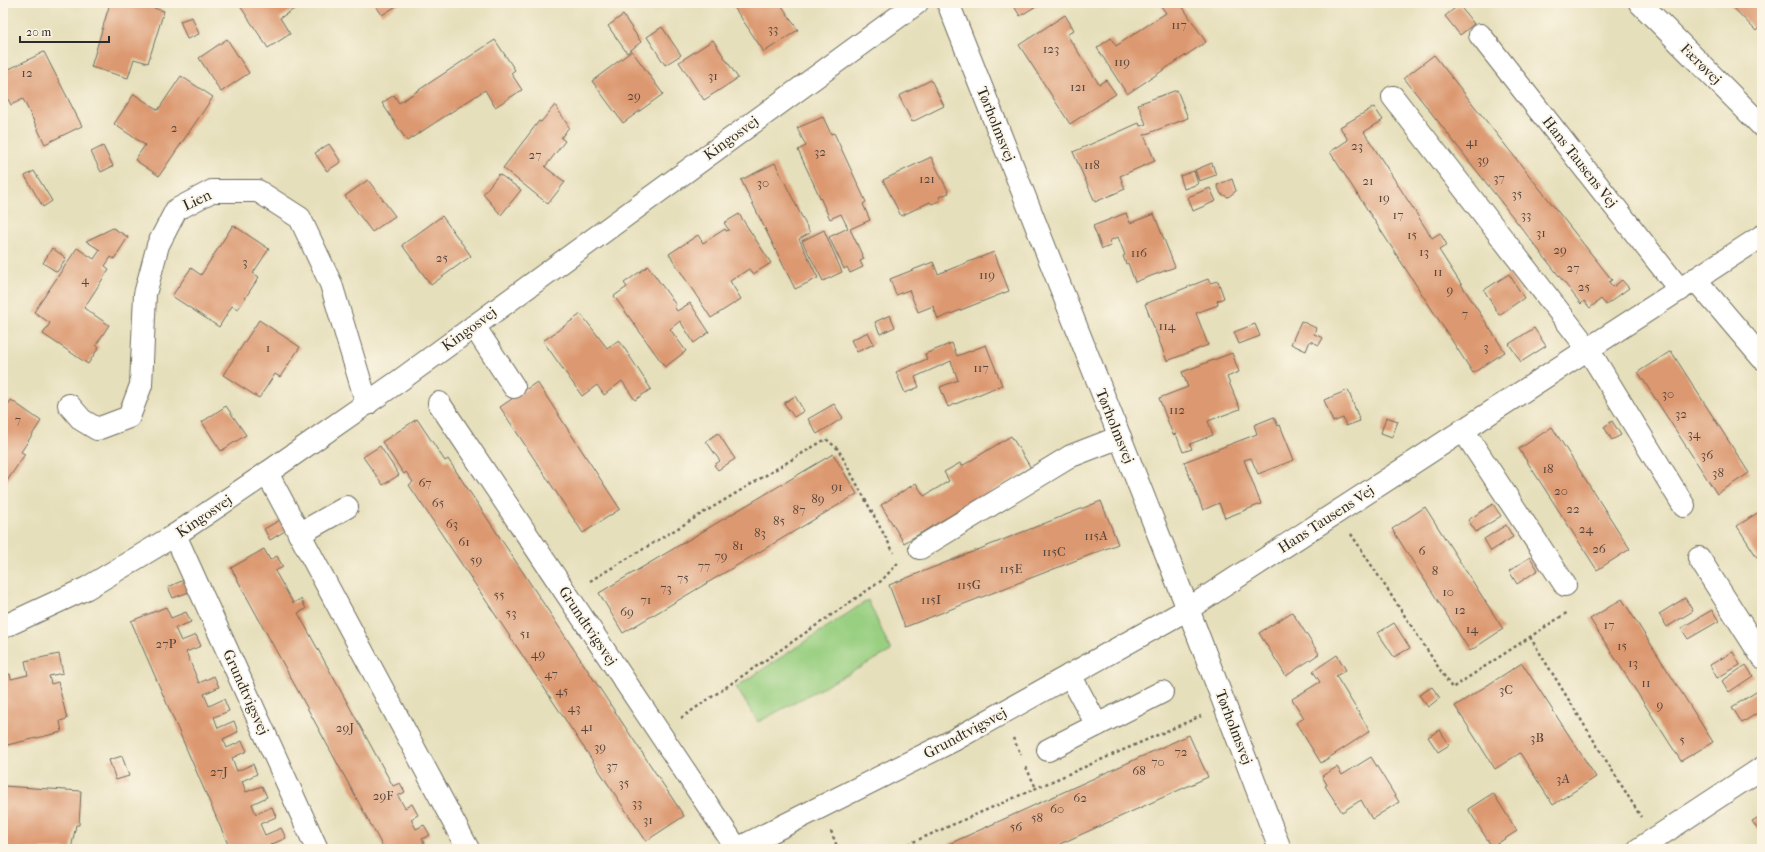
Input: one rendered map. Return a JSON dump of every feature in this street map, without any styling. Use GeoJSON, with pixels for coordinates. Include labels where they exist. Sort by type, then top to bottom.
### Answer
{"type":"FeatureCollection","features":[{"type":"Feature","properties":{"kind":"street","name":"Kingosvej"},"geometry":{"type":"LineString","coordinates":[[3,627],[87,588],[175,536],[367,404],[917,3]]}},
{"type":"Feature","properties":{"kind":"street","name":"Tørholmsvej"},"geometry":{"type":"LineString","coordinates":[[948,3],[1226,705],[1280,849]]}},
{"type":"Feature","properties":{"kind":"street","name":"Færøvej"},"geometry":{"type":"LineString","coordinates":[[1640,3],[1762,126]]}},
{"type":"Feature","properties":{"kind":"street","name":"Hans Tausens Vej"},"geometry":{"type":"LineString","coordinates":[[1480,35],[1688,284],[1762,358]]}},
{"type":"Feature","properties":{"kind":"street"},"geometry":{"type":"LineString","coordinates":[[1393,97],[1588,349],[1684,506]]}},
{"type":"Feature","properties":{"kind":"street","name":"Lien"},"geometry":{"type":"LineString","coordinates":[[69,405],[82,420],[97,429],[129,418],[141,385],[145,294],[158,245],[176,210],[212,191],[258,191],[300,218],[331,284],[367,404]]}},
{"type":"Feature","properties":{"kind":"street","name":"Hans Tausens Vej"},"geometry":{"type":"LineString","coordinates":[[1188,609],[1762,236]]}},
{"type":"Feature","properties":{"kind":"street"},"geometry":{"type":"LineString","coordinates":[[474,326],[514,387]]}},
{"type":"Feature","properties":{"kind":"street","name":"Grundtvigsvej"},"geometry":{"type":"LineString","coordinates":[[439,403],[737,849],[954,740],[1188,609]]}},
{"type":"Feature","properties":{"kind":"street"},"geometry":{"type":"LineString","coordinates":[[1463,430],[1565,585]]}},
{"type":"Feature","properties":{"kind":"street"},"geometry":{"type":"LineString","coordinates":[[920,548],[1071,456],[1120,437]]}},
{"type":"Feature","properties":{"kind":"street"},"geometry":{"type":"LineString","coordinates":[[267,473],[468,849]]}},
{"type":"Feature","properties":{"kind":"street"},"geometry":{"type":"LineString","coordinates":[[299,534],[346,507]]}},
{"type":"Feature","properties":{"kind":"street","name":"Grundtvigsvej"},"geometry":{"type":"LineString","coordinates":[[175,536],[317,849]]}},
{"type":"Feature","properties":{"kind":"street"},"geometry":{"type":"LineString","coordinates":[[1699,558],[1762,657]]}},
{"type":"Feature","properties":{"kind":"street"},"geometry":{"type":"LineString","coordinates":[[1070,675],[1097,725]]}},
{"type":"Feature","properties":{"kind":"street"},"geometry":{"type":"LineString","coordinates":[[1048,750],[1162,692]]}},
{"type":"Feature","properties":{"kind":"street"},"geometry":{"type":"LineString","coordinates":[[1646,844],[1762,768]]}},
{"type":"Feature","properties":{"kind":"path"},"geometry":{"type":"LineString","coordinates":[[567,595],[826,439],[838,449],[899,563]]}},
{"type":"Feature","properties":{"kind":"path"},"geometry":{"type":"LineString","coordinates":[[1337,512],[1452,688],[1579,605],[1565,585]]}},
{"type":"Feature","properties":{"kind":"path"},"geometry":{"type":"LineString","coordinates":[[659,733],[881,581],[899,563],[920,548]]}},
{"type":"Feature","properties":{"kind":"path"},"geometry":{"type":"LineString","coordinates":[[1530,637],[1646,844]]}},
{"type":"Feature","properties":{"kind":"path"},"geometry":{"type":"LineString","coordinates":[[898,849],[1226,705]]}},
{"type":"Feature","properties":{"kind":"path"},"geometry":{"type":"LineString","coordinates":[[1001,714],[1036,788]]}},
{"type":"Feature","properties":{"kind":"green space"},"geometry":{"type":"Polygon","coordinates":[[[868,600],[891,651],[758,722],[736,687],[868,600]]]}},
{"type":"Feature","properties":{"kind":"building"},"geometry":{"type":"Polygon","coordinates":[[[110,3],[137,3],[164,11],[148,63],[134,59],[128,78],[91,67],[110,3]]]}},
{"type":"Feature","properties":{"kind":"building"},"geometry":{"type":"Polygon","coordinates":[[[238,3],[292,3],[296,8],[280,18],[290,34],[268,48],[238,3]]]}},
{"type":"Feature","properties":{"kind":"building"},"geometry":{"type":"Polygon","coordinates":[[[374,3],[401,3],[382,15],[374,3]]]}},
{"type":"Feature","properties":{"kind":"building"},"geometry":{"type":"Polygon","coordinates":[[[721,3],[731,3],[724,8],[721,3]]]}},
{"type":"Feature","properties":{"kind":"building"},"geometry":{"type":"Polygon","coordinates":[[[740,3],[780,3],[798,30],[764,52],[734,7],[740,3]]]}},
{"type":"Feature","properties":{"kind":"building"},"geometry":{"type":"Polygon","coordinates":[[[1012,3],[1041,3],[1020,16],[1012,3]]]}},
{"type":"Feature","properties":{"kind":"building"},"geometry":{"type":"Polygon","coordinates":[[[1165,3],[1180,3],[1206,42],[1127,94],[1097,48],[1111,38],[1116,46],[1166,13],[1161,6],[1165,3]]]}},
{"type":"Feature","properties":{"kind":"building"},"geometry":{"type":"Polygon","coordinates":[[[1729,3],[1762,3],[1762,24],[1756,31],[1729,3]]]}},
{"type":"Feature","properties":{"kind":"building"},"geometry":{"type":"Polygon","coordinates":[[[1459,5],[1474,24],[1460,35],[1445,16],[1459,5]]]}},
{"type":"Feature","properties":{"kind":"building"},"geometry":{"type":"Polygon","coordinates":[[[623,15],[641,42],[627,53],[608,26],[623,15]]]}},
{"type":"Feature","properties":{"kind":"building"},"geometry":{"type":"Polygon","coordinates":[[[1065,15],[1074,30],[1067,35],[1099,84],[1106,80],[1116,94],[1070,124],[1019,45],[1065,15]]]}},
{"type":"Feature","properties":{"kind":"building"},"geometry":{"type":"Polygon","coordinates":[[[192,17],[199,34],[187,39],[180,21],[192,17]]]}},
{"type":"Feature","properties":{"kind":"building"},"geometry":{"type":"Polygon","coordinates":[[[662,27],[681,55],[665,65],[647,37],[662,27]]]}},
{"type":"Feature","properties":{"kind":"building"},"geometry":{"type":"Polygon","coordinates":[[[227,39],[249,73],[221,92],[199,58],[227,39]]]}},
{"type":"Feature","properties":{"kind":"building"},"geometry":{"type":"Polygon","coordinates":[[[495,40],[515,70],[511,73],[522,90],[495,107],[485,90],[407,141],[382,103],[394,95],[399,103],[495,40]]]}},
{"type":"Feature","properties":{"kind":"building"},"geometry":{"type":"Polygon","coordinates":[[[713,40],[738,78],[704,100],[679,62],[713,40]]]}},
{"type":"Feature","properties":{"kind":"building"},"geometry":{"type":"Polygon","coordinates":[[[632,51],[663,94],[623,123],[592,81],[632,51]]]}},
{"type":"Feature","properties":{"kind":"building"},"geometry":{"type":"Polygon","coordinates":[[[44,52],[82,126],[45,144],[23,99],[11,105],[3,89],[3,72],[44,52]]]}},
{"type":"Feature","properties":{"kind":"building"},"geometry":{"type":"Polygon","coordinates":[[[1434,55],[1612,280],[1609,282],[1613,287],[1622,280],[1629,288],[1606,305],[1601,299],[1590,308],[1584,301],[1581,304],[1404,78],[1434,55]]]}},
{"type":"Feature","properties":{"kind":"building"},"geometry":{"type":"Polygon","coordinates":[[[181,76],[213,97],[159,176],[135,160],[145,145],[114,124],[134,94],[158,110],[181,76]]]}},
{"type":"Feature","properties":{"kind":"building"},"geometry":{"type":"Polygon","coordinates":[[[931,80],[944,106],[912,122],[899,96],[931,80]]]}},
{"type":"Feature","properties":{"kind":"building"},"geometry":{"type":"Polygon","coordinates":[[[1177,90],[1188,118],[1144,135],[1155,161],[1120,176],[1125,189],[1095,202],[1073,152],[1139,123],[1140,126],[1146,124],[1138,104],[1177,90]]]}},
{"type":"Feature","properties":{"kind":"building"},"geometry":{"type":"Polygon","coordinates":[[[555,105],[569,127],[561,138],[565,141],[545,167],[565,182],[548,204],[503,168],[539,121],[541,122],[555,105]]]}},
{"type":"Feature","properties":{"kind":"building"},"geometry":{"type":"Polygon","coordinates":[[[1374,107],[1383,120],[1364,132],[1432,238],[1440,233],[1447,245],[1439,250],[1505,352],[1473,373],[1330,152],[1348,140],[1340,127],[1374,107]]]}},
{"type":"Feature","properties":{"kind":"building"},"geometry":{"type":"Polygon","coordinates":[[[823,117],[831,134],[834,133],[866,202],[863,204],[870,220],[850,229],[864,259],[860,261],[863,267],[850,273],[847,267],[844,269],[829,237],[848,228],[841,214],[830,219],[798,150],[806,146],[797,128],[823,117]]]}},
{"type":"Feature","properties":{"kind":"building"},"geometry":{"type":"Polygon","coordinates":[[[329,144],[341,162],[327,171],[315,153],[329,144]]]}},
{"type":"Feature","properties":{"kind":"building"},"geometry":{"type":"Polygon","coordinates":[[[103,146],[113,166],[101,172],[91,152],[103,146]]]}},
{"type":"Feature","properties":{"kind":"building"},"geometry":{"type":"Polygon","coordinates":[[[931,157],[949,193],[939,197],[941,200],[932,204],[930,202],[901,216],[883,180],[931,157]]]}},
{"type":"Feature","properties":{"kind":"building"},"geometry":{"type":"Polygon","coordinates":[[[775,163],[810,233],[799,239],[818,278],[795,289],[741,180],[775,163]]]}},
{"type":"Feature","properties":{"kind":"building"},"geometry":{"type":"Polygon","coordinates":[[[1212,163],[1216,175],[1199,181],[1195,170],[1212,163]]]}},
{"type":"Feature","properties":{"kind":"building"},"geometry":{"type":"Polygon","coordinates":[[[34,171],[52,201],[43,207],[25,176],[34,171]]]}},
{"type":"Feature","properties":{"kind":"building"},"geometry":{"type":"Polygon","coordinates":[[[1194,171],[1198,184],[1184,189],[1180,176],[1194,171]]]}},
{"type":"Feature","properties":{"kind":"building"},"geometry":{"type":"Polygon","coordinates":[[[499,174],[521,190],[501,215],[483,194],[499,174]]]}},
{"type":"Feature","properties":{"kind":"building"},"geometry":{"type":"Polygon","coordinates":[[[1232,179],[1236,191],[1228,197],[1221,194],[1217,185],[1232,179]]]}},
{"type":"Feature","properties":{"kind":"building"},"geometry":{"type":"Polygon","coordinates":[[[368,180],[395,216],[372,232],[345,196],[368,180]]]}},
{"type":"Feature","properties":{"kind":"building"},"geometry":{"type":"Polygon","coordinates":[[[1210,188],[1216,201],[1193,211],[1188,197],[1210,188]]]}},
{"type":"Feature","properties":{"kind":"building"},"geometry":{"type":"Polygon","coordinates":[[[1126,213],[1130,223],[1154,214],[1175,267],[1135,282],[1128,263],[1126,264],[1123,256],[1125,255],[1118,237],[1109,241],[1111,246],[1102,249],[1093,226],[1126,213]]]}},
{"type":"Feature","properties":{"kind":"building"},"geometry":{"type":"Polygon","coordinates":[[[739,214],[771,263],[753,274],[749,269],[730,281],[741,299],[711,318],[669,254],[698,235],[703,243],[725,229],[726,231],[729,230],[724,223],[739,214]]]}},
{"type":"Feature","properties":{"kind":"building"},"geometry":{"type":"Polygon","coordinates":[[[442,216],[471,256],[431,285],[402,245],[442,216]]]}},
{"type":"Feature","properties":{"kind":"building"},"geometry":{"type":"Polygon","coordinates":[[[233,225],[269,249],[253,273],[259,277],[238,309],[232,306],[219,327],[172,296],[191,268],[201,275],[233,225]]]}},
{"type":"Feature","properties":{"kind":"building"},"geometry":{"type":"Polygon","coordinates":[[[113,228],[128,237],[114,259],[111,257],[105,266],[109,269],[84,308],[109,325],[96,345],[99,347],[88,364],[43,334],[50,323],[34,312],[77,248],[94,259],[100,250],[86,241],[113,228]]]}},
{"type":"Feature","properties":{"kind":"building"},"geometry":{"type":"Polygon","coordinates":[[[824,230],[842,272],[823,281],[802,241],[824,230]]]}},
{"type":"Feature","properties":{"kind":"building"},"geometry":{"type":"Polygon","coordinates":[[[52,248],[66,258],[57,272],[43,263],[52,248]]]}},
{"type":"Feature","properties":{"kind":"building"},"geometry":{"type":"Polygon","coordinates":[[[994,252],[1009,291],[938,319],[933,306],[918,312],[909,290],[896,295],[890,279],[933,262],[938,274],[994,252]]]}},
{"type":"Feature","properties":{"kind":"building"},"geometry":{"type":"Polygon","coordinates":[[[648,266],[676,305],[674,306],[677,311],[690,303],[709,332],[694,343],[680,321],[670,329],[686,351],[665,367],[614,296],[627,287],[624,283],[648,266]]]}},
{"type":"Feature","properties":{"kind":"building"},"geometry":{"type":"Polygon","coordinates":[[[1509,274],[1524,298],[1499,315],[1484,290],[1509,274]]]}},
{"type":"Feature","properties":{"kind":"building"},"geometry":{"type":"Polygon","coordinates":[[[1208,279],[1210,283],[1218,281],[1224,298],[1217,301],[1218,305],[1196,313],[1208,345],[1167,361],[1145,304],[1208,279]]]}},
{"type":"Feature","properties":{"kind":"building"},"geometry":{"type":"Polygon","coordinates":[[[581,314],[607,348],[619,340],[651,389],[635,400],[622,381],[604,395],[597,385],[582,396],[543,341],[581,314]]]}},
{"type":"Feature","properties":{"kind":"building"},"geometry":{"type":"Polygon","coordinates":[[[890,315],[895,327],[880,334],[875,322],[890,315]]]}},
{"type":"Feature","properties":{"kind":"building"},"geometry":{"type":"Polygon","coordinates":[[[259,320],[300,347],[280,377],[275,374],[259,398],[223,375],[259,320]]]}},
{"type":"Feature","properties":{"kind":"building"},"geometry":{"type":"Polygon","coordinates":[[[1301,321],[1316,328],[1314,334],[1323,338],[1319,345],[1310,341],[1306,351],[1291,344],[1301,321]]]}},
{"type":"Feature","properties":{"kind":"building"},"geometry":{"type":"Polygon","coordinates":[[[1255,324],[1260,336],[1239,344],[1234,332],[1255,324]]]}},
{"type":"Feature","properties":{"kind":"building"},"geometry":{"type":"Polygon","coordinates":[[[1534,328],[1546,346],[1521,362],[1509,344],[1534,328]]]}},
{"type":"Feature","properties":{"kind":"building"},"geometry":{"type":"Polygon","coordinates":[[[868,332],[874,344],[857,352],[851,340],[868,332]]]}},
{"type":"Feature","properties":{"kind":"building"},"geometry":{"type":"Polygon","coordinates":[[[952,343],[957,356],[986,345],[1002,385],[948,407],[940,387],[958,380],[951,361],[915,377],[919,387],[905,393],[896,372],[927,359],[925,354],[952,343]]]}},
{"type":"Feature","properties":{"kind":"building"},"geometry":{"type":"Polygon","coordinates":[[[1671,351],[1749,473],[1717,494],[1638,372],[1671,351]]]}},
{"type":"Feature","properties":{"kind":"building"},"geometry":{"type":"Polygon","coordinates":[[[1232,353],[1239,372],[1227,377],[1240,409],[1208,421],[1213,435],[1190,444],[1192,449],[1183,452],[1176,434],[1173,435],[1159,398],[1188,387],[1182,372],[1232,353]]]}},
{"type":"Feature","properties":{"kind":"building"},"geometry":{"type":"Polygon","coordinates":[[[537,382],[620,509],[583,533],[500,407],[537,382]]]}},
{"type":"Feature","properties":{"kind":"building"},"geometry":{"type":"Polygon","coordinates":[[[1348,390],[1360,421],[1346,426],[1343,418],[1333,422],[1324,400],[1348,390]]]}},
{"type":"Feature","properties":{"kind":"building"},"geometry":{"type":"Polygon","coordinates":[[[795,396],[804,411],[794,417],[784,403],[795,396]]]}},
{"type":"Feature","properties":{"kind":"building"},"geometry":{"type":"Polygon","coordinates":[[[11,400],[41,421],[21,452],[25,454],[3,487],[3,413],[11,400]]]}},
{"type":"Feature","properties":{"kind":"building"},"geometry":{"type":"Polygon","coordinates":[[[834,404],[843,418],[817,434],[808,419],[834,404]]]}},
{"type":"Feature","properties":{"kind":"building"},"geometry":{"type":"Polygon","coordinates":[[[226,406],[246,435],[221,451],[202,422],[226,406]]]}},
{"type":"Feature","properties":{"kind":"building"},"geometry":{"type":"Polygon","coordinates":[[[1274,417],[1278,426],[1280,425],[1294,460],[1258,474],[1251,458],[1244,460],[1261,504],[1225,518],[1219,503],[1203,510],[1184,462],[1257,434],[1254,425],[1274,417]]]}},
{"type":"Feature","properties":{"kind":"building"},"geometry":{"type":"Polygon","coordinates":[[[1386,417],[1398,421],[1392,437],[1381,433],[1386,417]]]}},
{"type":"Feature","properties":{"kind":"building"},"geometry":{"type":"Polygon","coordinates":[[[417,419],[445,461],[448,459],[684,816],[646,841],[409,485],[413,482],[406,472],[404,474],[382,442],[417,419]]]}},
{"type":"Feature","properties":{"kind":"building"},"geometry":{"type":"Polygon","coordinates":[[[1612,421],[1621,435],[1612,440],[1604,427],[1612,421]]]}},
{"type":"Feature","properties":{"kind":"building"},"geometry":{"type":"Polygon","coordinates":[[[1552,427],[1630,549],[1597,570],[1519,449],[1552,427]]]}},
{"type":"Feature","properties":{"kind":"building"},"geometry":{"type":"Polygon","coordinates":[[[718,433],[735,459],[718,470],[714,465],[720,461],[706,441],[718,433]]]}},
{"type":"Feature","properties":{"kind":"building"},"geometry":{"type":"Polygon","coordinates":[[[1011,436],[1031,468],[904,543],[881,505],[916,483],[924,496],[949,481],[944,472],[960,463],[962,466],[1011,436]]]}},
{"type":"Feature","properties":{"kind":"building"},"geometry":{"type":"Polygon","coordinates":[[[380,446],[399,475],[383,485],[363,457],[380,446]]]}},
{"type":"Feature","properties":{"kind":"building"},"geometry":{"type":"Polygon","coordinates":[[[833,454],[857,494],[623,633],[599,593],[833,454]]]}},
{"type":"Feature","properties":{"kind":"building"},"geometry":{"type":"Polygon","coordinates":[[[1101,501],[1118,544],[905,627],[889,585],[1101,501]]]}},
{"type":"Feature","properties":{"kind":"building"},"geometry":{"type":"Polygon","coordinates":[[[1493,504],[1501,516],[1476,532],[1468,520],[1493,504]]]}},
{"type":"Feature","properties":{"kind":"building"},"geometry":{"type":"Polygon","coordinates":[[[1425,507],[1503,629],[1470,651],[1392,529],[1425,507]]]}},
{"type":"Feature","properties":{"kind":"building"},"geometry":{"type":"Polygon","coordinates":[[[1762,510],[1762,565],[1737,526],[1762,510]]]}},
{"type":"Feature","properties":{"kind":"building"},"geometry":{"type":"Polygon","coordinates":[[[280,520],[285,531],[270,540],[264,529],[280,520]]]}},
{"type":"Feature","properties":{"kind":"building"},"geometry":{"type":"Polygon","coordinates":[[[1506,525],[1513,537],[1491,551],[1484,539],[1506,525]]]}},
{"type":"Feature","properties":{"kind":"building"},"geometry":{"type":"Polygon","coordinates":[[[264,549],[270,560],[277,556],[283,567],[275,571],[293,603],[301,599],[306,609],[298,613],[393,786],[400,783],[405,792],[398,796],[405,808],[412,804],[418,815],[411,819],[416,829],[424,825],[430,835],[422,839],[427,849],[384,849],[231,568],[264,549]]]}},
{"type":"Feature","properties":{"kind":"building"},"geometry":{"type":"Polygon","coordinates":[[[1530,557],[1538,570],[1517,584],[1509,571],[1530,557]]]}},
{"type":"Feature","properties":{"kind":"building"},"geometry":{"type":"Polygon","coordinates":[[[184,580],[189,592],[173,598],[168,587],[184,580]]]}},
{"type":"Feature","properties":{"kind":"building"},"geometry":{"type":"Polygon","coordinates":[[[1685,598],[1693,611],[1667,627],[1659,614],[1685,598]]]}},
{"type":"Feature","properties":{"kind":"building"},"geometry":{"type":"Polygon","coordinates":[[[1622,599],[1713,742],[1681,761],[1590,619],[1622,599]]]}},
{"type":"Feature","properties":{"kind":"building"},"geometry":{"type":"Polygon","coordinates":[[[166,607],[171,618],[186,612],[191,622],[175,628],[181,641],[196,635],[201,646],[186,652],[199,683],[214,676],[219,687],[204,694],[209,706],[224,699],[229,711],[214,717],[218,728],[234,721],[238,732],[223,739],[227,748],[242,741],[247,751],[232,758],[237,771],[253,764],[257,774],[242,781],[246,792],[262,786],[267,797],[252,804],[256,814],[272,807],[276,817],[260,824],[265,835],[281,828],[286,838],[270,845],[271,849],[230,849],[131,621],[166,607]]]}},
{"type":"Feature","properties":{"kind":"building"},"geometry":{"type":"Polygon","coordinates":[[[1712,610],[1719,621],[1688,639],[1681,628],[1712,610]]]}},
{"type":"Feature","properties":{"kind":"building"},"geometry":{"type":"Polygon","coordinates":[[[1292,612],[1319,654],[1286,676],[1259,633],[1292,612]]]}},
{"type":"Feature","properties":{"kind":"building"},"geometry":{"type":"Polygon","coordinates":[[[1394,623],[1410,648],[1394,657],[1378,633],[1394,623]]]}},
{"type":"Feature","properties":{"kind":"building"},"geometry":{"type":"Polygon","coordinates":[[[1733,652],[1740,665],[1717,678],[1710,665],[1733,652]]]}},
{"type":"Feature","properties":{"kind":"building"},"geometry":{"type":"Polygon","coordinates":[[[59,654],[63,673],[49,676],[51,684],[58,682],[67,719],[60,721],[62,732],[3,746],[3,675],[10,674],[11,679],[28,675],[25,661],[59,654]]]}},
{"type":"Feature","properties":{"kind":"building"},"geometry":{"type":"Polygon","coordinates":[[[1337,655],[1346,670],[1336,676],[1370,731],[1321,763],[1296,723],[1304,718],[1292,699],[1320,682],[1313,671],[1337,655]]]}},
{"type":"Feature","properties":{"kind":"building"},"geometry":{"type":"Polygon","coordinates":[[[1522,663],[1596,777],[1553,805],[1520,753],[1495,769],[1455,706],[1522,663]]]}},
{"type":"Feature","properties":{"kind":"building"},"geometry":{"type":"Polygon","coordinates":[[[1746,665],[1753,676],[1729,692],[1722,681],[1746,665]]]}},
{"type":"Feature","properties":{"kind":"building"},"geometry":{"type":"Polygon","coordinates":[[[1432,687],[1440,698],[1428,707],[1419,695],[1432,687]]]}},
{"type":"Feature","properties":{"kind":"building"},"geometry":{"type":"Polygon","coordinates":[[[1761,689],[1762,710],[1742,723],[1732,707],[1761,689]]]}},
{"type":"Feature","properties":{"kind":"building"},"geometry":{"type":"Polygon","coordinates":[[[1440,730],[1449,745],[1438,752],[1428,737],[1440,730]]]}},
{"type":"Feature","properties":{"kind":"building"},"geometry":{"type":"Polygon","coordinates":[[[1189,735],[1208,777],[1049,849],[938,849],[1189,735]]]}},
{"type":"Feature","properties":{"kind":"building"},"geometry":{"type":"Polygon","coordinates":[[[122,756],[129,776],[116,780],[109,760],[122,756]]]}},
{"type":"Feature","properties":{"kind":"building"},"geometry":{"type":"Polygon","coordinates":[[[1371,757],[1399,802],[1372,819],[1361,800],[1342,812],[1325,786],[1327,785],[1322,776],[1337,767],[1342,775],[1371,757]]]}},
{"type":"Feature","properties":{"kind":"building"},"geometry":{"type":"Polygon","coordinates":[[[3,786],[81,791],[79,825],[76,825],[71,849],[3,849],[3,786]]]}},
{"type":"Feature","properties":{"kind":"building"},"geometry":{"type":"Polygon","coordinates":[[[1493,793],[1517,831],[1492,847],[1468,809],[1493,793]]]}},
{"type":"Feature","properties":{"kind":"building"},"geometry":{"type":"Polygon","coordinates":[[[1762,815],[1762,836],[1752,821],[1762,815]]]}}]}
